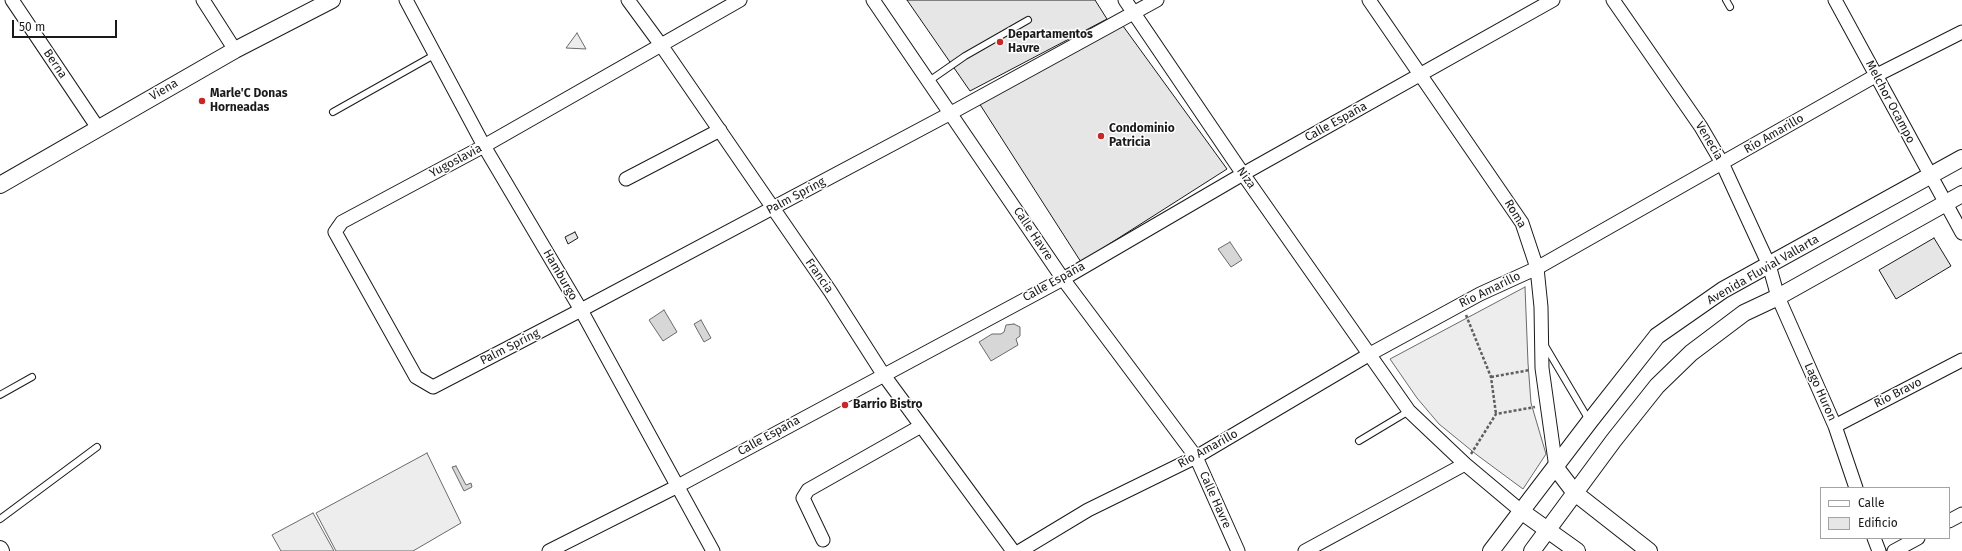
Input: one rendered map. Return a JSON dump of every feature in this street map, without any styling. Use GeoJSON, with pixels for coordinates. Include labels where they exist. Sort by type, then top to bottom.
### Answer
{"type":"FeatureCollection","features":[{"type":"Feature","properties":{"kind":"street"},"geometry":{"type":"LineString","coordinates":[[0,3],[5,0]]}},
{"type":"Feature","properties":{"kind":"street","name":"Berna"},"geometry":{"type":"LineString","coordinates":[[12,0],[98,128]]}},
{"type":"Feature","properties":{"kind":"street"},"geometry":{"type":"LineString","coordinates":[[203,0],[235,50]]}},
{"type":"Feature","properties":{"kind":"street","name":"Viena"},"geometry":{"type":"LineString","coordinates":[[0,186],[235,50],[332,0]]}},
{"type":"Feature","properties":{"kind":"street","name":"Hamburgo"},"geometry":{"type":"LineString","coordinates":[[406,0],[484,146],[581,310],[676,487],[713,551]]}},
{"type":"Feature","properties":{"kind":"street","name":"Francia"},"geometry":{"type":"LineString","coordinates":[[628,0],[661,45],[720,130],[772,209],[830,291],[883,374],[1013,551]]}},
{"type":"Feature","properties":{"kind":"street","name":"Yugoslavia"},"geometry":{"type":"LineString","coordinates":[[432,387],[416,376],[335,232],[342,222],[484,146],[740,0]]}},
{"type":"Feature","properties":{"kind":"street","name":"Calle Havre"},"geometry":{"type":"LineString","coordinates":[[873,0],[1063,278],[1196,457],[1238,551]]}},
{"type":"Feature","properties":{"kind":"street","name":"Niza"},"geometry":{"type":"LineString","coordinates":[[1125,0],[1243,174],[1409,411],[1465,464],[1521,511]]}},
{"type":"Feature","properties":{"kind":"street","name":"Palm Spring"},"geometry":{"type":"LineString","coordinates":[[432,387],[772,209],[1157,0]]}},
{"type":"Feature","properties":{"kind":"street","name":"Roma"},"geometry":{"type":"LineString","coordinates":[[1369,0],[1522,223],[1537,268],[1542,341],[1542,368],[1556,468]]}},
{"type":"Feature","properties":{"kind":"street","name":"Calle España"},"geometry":{"type":"LineString","coordinates":[[549,551],[676,487],[1063,278],[1243,174],[1553,0]]}},
{"type":"Feature","properties":{"kind":"street","name":"Venecia"},"geometry":{"type":"LineString","coordinates":[[1613,0],[1701,127],[1722,163],[1769,265],[1778,297]]}},
{"type":"Feature","properties":{"kind":"street","name":"Melchor Ocampo"},"geometry":{"type":"LineString","coordinates":[[1835,0],[1875,76],[1962,233]]}},
{"type":"Feature","properties":{"kind":"street","name":"Río Amarillo"},"geometry":{"type":"LineString","coordinates":[[1020,551],[1088,510],[1196,457],[1370,354],[1462,304],[1537,268],[1875,76],[1962,32]]}},
{"type":"Feature","properties":{"kind":"street"},"geometry":{"type":"LineString","coordinates":[[626,179],[720,130]]}},
{"type":"Feature","properties":{"kind":"street","name":"Avenida Fluvial Vallarta"},"geometry":{"type":"LineString","coordinates":[[1491,551],[1657,336],[1723,290],[1962,158]]}},
{"type":"Feature","properties":{"kind":"street"},"geometry":{"type":"LineString","coordinates":[[1532,551],[1657,386],[1691,354],[1744,313],[1778,297],[1962,194]]}},
{"type":"Feature","properties":{"kind":"street","name":"Lago Huron"},"geometry":{"type":"LineString","coordinates":[[1778,297],[1835,426],[1856,487]]}},
{"type":"Feature","properties":{"kind":"street","name":"Rio Bravo"},"geometry":{"type":"LineString","coordinates":[[1835,426],[1962,360]]}},
{"type":"Feature","properties":{"kind":"street"},"geometry":{"type":"LineString","coordinates":[[823,540],[803,498],[808,490],[921,426]]}},
{"type":"Feature","properties":{"kind":"street"},"geometry":{"type":"LineString","coordinates":[[1305,551],[1465,464]]}},
{"type":"Feature","properties":{"kind":"street"},"geometry":{"type":"LineString","coordinates":[[1556,468],[1575,493],[1649,551]]}},
{"type":"Feature","properties":{"kind":"street"},"geometry":{"type":"LineString","coordinates":[[1521,511],[1577,551]]}},
{"type":"Feature","properties":{"kind":"street"},"geometry":{"type":"LineString","coordinates":[[1950,520],[1962,514]]}},
{"type":"Feature","properties":{"kind":"street"},"geometry":{"type":"LineString","coordinates":[[1874,539],[1879,551]]}},
{"type":"Feature","properties":{"kind":"street"},"geometry":{"type":"LineString","coordinates":[[1894,551],[1916,539]]}},
{"type":"Feature","properties":{"kind":"lane"},"geometry":{"type":"LineString","coordinates":[[1726,0],[1730,7]]}},
{"type":"Feature","properties":{"kind":"lane"},"geometry":{"type":"LineString","coordinates":[[929,81],[965,56],[1028,20]]}},
{"type":"Feature","properties":{"kind":"lane"},"geometry":{"type":"LineString","coordinates":[[333,112],[436,54]]}},
{"type":"Feature","properties":{"kind":"lane"},"geometry":{"type":"LineString","coordinates":[[1542,341],[1590,421]]}},
{"type":"Feature","properties":{"kind":"lane"},"geometry":{"type":"LineString","coordinates":[[0,395],[32,377]]}},
{"type":"Feature","properties":{"kind":"lane"},"geometry":{"type":"LineString","coordinates":[[1359,441],[1409,411]]}},
{"type":"Feature","properties":{"kind":"lane"},"geometry":{"type":"LineString","coordinates":[[0,519],[97,447]]}},
{"type":"Feature","properties":{"kind":"path"},"geometry":{"type":"LineString","coordinates":[[1462,304],[1491,377],[1496,414],[1465,464]]}},
{"type":"Feature","properties":{"kind":"path"},"geometry":{"type":"LineString","coordinates":[[1491,377],[1542,368]]}},
{"type":"Feature","properties":{"kind":"path"},"geometry":{"type":"LineString","coordinates":[[1496,414],[1547,405]]}},
{"type":"Feature","properties":{"kind":"shaded area"},"geometry":{"type":"Polygon","coordinates":[[[577,33],[586,49],[566,48],[577,33]]]}},
{"type":"Feature","properties":{"kind":"shaded area"},"geometry":{"type":"Polygon","coordinates":[[[1230,242],[1242,260],[1231,267],[1218,249],[1230,242]]]}},
{"type":"Feature","properties":{"kind":"shaded area"},"geometry":{"type":"Polygon","coordinates":[[[1525,287],[1531,403],[1546,454],[1523,489],[1477,455],[1439,424],[1417,398],[1390,359],[1525,287]]]}},
{"type":"Feature","properties":{"kind":"shaded area"},"geometry":{"type":"Polygon","coordinates":[[[664,310],[677,332],[663,341],[649,320],[664,310]]]}},
{"type":"Feature","properties":{"kind":"shaded area"},"geometry":{"type":"Polygon","coordinates":[[[701,320],[711,338],[704,342],[694,324],[701,320]]]}},
{"type":"Feature","properties":{"kind":"shaded area"},"geometry":{"type":"Polygon","coordinates":[[[1014,324],[1020,327],[1020,336],[1016,339],[1018,345],[991,361],[979,342],[992,334],[1001,334],[1004,332],[1006,325],[1014,324]]]}},
{"type":"Feature","properties":{"kind":"shaded area"},"geometry":{"type":"Polygon","coordinates":[[[427,453],[461,523],[413,551],[336,551],[316,513],[427,453]]]}},
{"type":"Feature","properties":{"kind":"shaded area"},"geometry":{"type":"Polygon","coordinates":[[[456,466],[466,485],[471,483],[472,487],[464,491],[452,467],[456,466]]]}},
{"type":"Feature","properties":{"kind":"shaded area"},"geometry":{"type":"Polygon","coordinates":[[[313,513],[334,551],[281,551],[272,535],[313,513]]]}},
{"type":"Feature","properties":{"kind":"building","name":"Departamentos Havre"},"geometry":{"type":"Polygon","coordinates":[[[907,0],[1095,0],[1107,19],[970,91],[907,0]]]}},
{"type":"Feature","properties":{"kind":"building","name":"Condominio Patricia"},"geometry":{"type":"Polygon","coordinates":[[[1123,26],[1227,169],[1081,262],[979,103],[1123,26]]]}},
{"type":"Feature","properties":{"kind":"building"},"geometry":{"type":"Polygon","coordinates":[[[575,232],[578,238],[568,244],[565,237],[575,232]]]}},
{"type":"Feature","properties":{"kind":"building"},"geometry":{"type":"Polygon","coordinates":[[[1934,238],[1951,266],[1896,299],[1879,270],[1934,238]]]}},
{"type":"Feature","properties":{"kind":"place","name":"Departamentos Havre"},"geometry":{"type":"Point","coordinates":[1000,42]}},
{"type":"Feature","properties":{"kind":"place","name":"Marle'C Donas Horneadas"},"geometry":{"type":"Point","coordinates":[202,101]}},
{"type":"Feature","properties":{"kind":"place","name":"Condominio Patricia"},"geometry":{"type":"Point","coordinates":[1101,136]}},
{"type":"Feature","properties":{"kind":"place","name":"Barrio Bistro"},"geometry":{"type":"Point","coordinates":[845,405]}}]}
